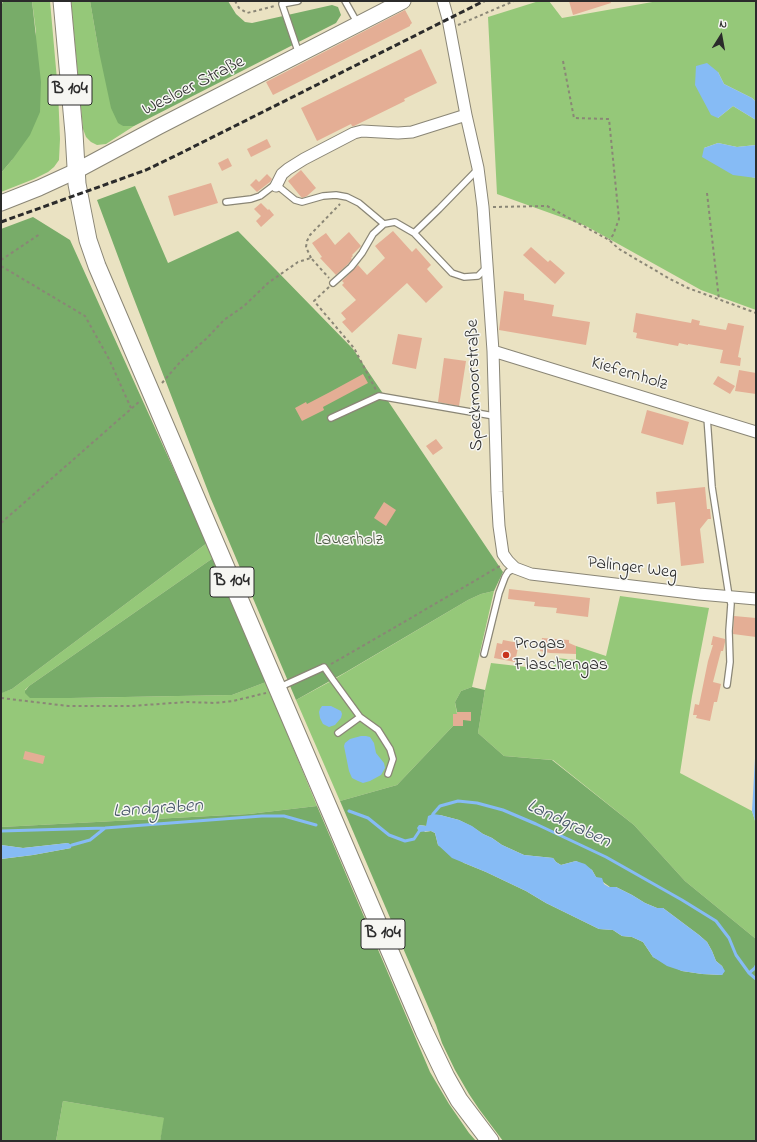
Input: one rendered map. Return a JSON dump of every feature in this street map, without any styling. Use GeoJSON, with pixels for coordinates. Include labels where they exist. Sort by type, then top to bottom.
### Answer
{"type":"FeatureCollection","features":[{"type":"Feature","properties":{"kind":"main road","name":"B 104"},"geometry":{"type":"LineString","coordinates":[[62,1],[77,184],[88,240],[97,266],[151,393],[270,691],[446,1077],[459,1100],[490,1141]]}},
{"type":"Feature","properties":{"kind":"street","name":"Wesloer Straße"},"geometry":{"type":"LineString","coordinates":[[1,203],[76,171],[158,127],[403,1]]}},
{"type":"Feature","properties":{"kind":"street","name":"Speckmoorstraße"},"geometry":{"type":"LineString","coordinates":[[443,1],[478,168],[483,206],[493,351],[496,492],[503,554],[511,564]]}},
{"type":"Feature","properties":{"kind":"street"},"geometry":{"type":"LineString","coordinates":[[276,186],[282,174],[288,169],[304,159],[362,130],[398,133],[412,132],[466,115]]}},
{"type":"Feature","properties":{"kind":"street","name":"Kiefernholz"},"geometry":{"type":"LineString","coordinates":[[493,351],[756,432]]}},
{"type":"Feature","properties":{"kind":"street","name":"Palinger Weg"},"geometry":{"type":"LineString","coordinates":[[511,564],[531,574],[699,594],[756,599]]}},
{"type":"Feature","properties":{"kind":"lane"},"geometry":{"type":"LineString","coordinates":[[298,1],[282,4],[299,55]]}},
{"type":"Feature","properties":{"kind":"lane"},"geometry":{"type":"LineString","coordinates":[[345,1],[358,24]]}},
{"type":"Feature","properties":{"kind":"lane"},"geometry":{"type":"LineString","coordinates":[[414,233],[478,168]]}},
{"type":"Feature","properties":{"kind":"lane"},"geometry":{"type":"LineString","coordinates":[[226,202],[251,199],[260,196],[273,186],[276,186],[296,200],[302,202],[323,196],[336,195],[346,197],[359,203],[384,224]]}},
{"type":"Feature","properties":{"kind":"lane"},"geometry":{"type":"LineString","coordinates":[[333,283],[362,253],[373,234],[384,224],[394,222],[414,233],[452,273],[464,277],[478,276],[487,267]]}},
{"type":"Feature","properties":{"kind":"lane"},"geometry":{"type":"LineString","coordinates":[[331,418],[379,396],[494,416]]}},
{"type":"Feature","properties":{"kind":"lane"},"geometry":{"type":"LineString","coordinates":[[707,417],[712,487],[728,596],[731,604],[729,630],[730,662],[727,685]]}},
{"type":"Feature","properties":{"kind":"lane"},"geometry":{"type":"LineString","coordinates":[[484,654],[499,593],[511,564]]}},
{"type":"Feature","properties":{"kind":"lane"},"geometry":{"type":"LineString","coordinates":[[270,691],[324,667],[360,716],[378,730],[390,749],[393,759],[388,774]]}},
{"type":"Feature","properties":{"kind":"lane"},"geometry":{"type":"LineString","coordinates":[[338,733],[360,716]]}},
{"type":"Feature","properties":{"kind":"path"},"geometry":{"type":"LineString","coordinates":[[235,1],[239,8],[247,12],[282,4]]}},
{"type":"Feature","properties":{"kind":"path"},"geometry":{"type":"LineString","coordinates":[[450,29],[514,1]]}},
{"type":"Feature","properties":{"kind":"path"},"geometry":{"type":"LineString","coordinates":[[563,61],[574,118],[609,119],[619,218],[613,235],[609,240]]}},
{"type":"Feature","properties":{"kind":"path"},"geometry":{"type":"LineString","coordinates":[[707,193],[719,300]]}},
{"type":"Feature","properties":{"kind":"path"},"geometry":{"type":"LineString","coordinates":[[346,197],[306,241],[306,247],[311,258],[333,283],[314,301],[354,348],[379,396]]}},
{"type":"Feature","properties":{"kind":"path"},"geometry":{"type":"LineString","coordinates":[[483,206],[547,206],[609,240],[619,249],[670,279],[688,288],[756,313]]}},
{"type":"Feature","properties":{"kind":"path"},"geometry":{"type":"LineString","coordinates":[[1,260],[40,234]]}},
{"type":"Feature","properties":{"kind":"path"},"geometry":{"type":"LineString","coordinates":[[1,523],[131,408],[151,393],[163,382],[181,361],[206,339],[224,320],[244,306],[268,283],[298,262],[311,258]]}},
{"type":"Feature","properties":{"kind":"path"},"geometry":{"type":"LineString","coordinates":[[1,266],[85,316],[109,359],[131,408]]}},
{"type":"Feature","properties":{"kind":"path"},"geometry":{"type":"LineString","coordinates":[[324,667],[511,564]]}},
{"type":"Feature","properties":{"kind":"path"},"geometry":{"type":"LineString","coordinates":[[1,698],[68,706],[131,706],[188,702],[215,703],[233,701],[270,691]]}},
{"type":"Feature","properties":{"kind":"green space"},"geometry":{"type":"Polygon","coordinates":[[[3,1],[32,1],[41,82],[40,112],[30,135],[1,173],[1,7],[3,1]]]}},
{"type":"Feature","properties":{"kind":"green space"},"geometry":{"type":"Polygon","coordinates":[[[32,1],[50,1],[58,91],[60,139],[59,160],[48,172],[1,192],[1,173],[12,160],[36,32],[32,1]]]}},
{"type":"Feature","properties":{"kind":"green space"},"geometry":{"type":"Polygon","coordinates":[[[71,1],[90,1],[98,47],[123,126],[134,126],[106,144],[97,145],[91,142],[86,137],[83,129],[71,1]]]}},
{"type":"Feature","properties":{"kind":"green space"},"geometry":{"type":"Polygon","coordinates":[[[90,1],[228,1],[236,14],[245,22],[252,23],[332,5],[338,7],[341,15],[336,23],[134,126],[123,126],[118,123],[111,108],[90,1]]]}},
{"type":"Feature","properties":{"kind":"green space"},"geometry":{"type":"Polygon","coordinates":[[[539,1],[549,1],[562,18],[658,1],[756,1],[756,102],[752,98],[724,84],[718,72],[718,118],[733,106],[756,120],[756,145],[737,147],[718,143],[704,148],[747,176],[756,178],[756,310],[701,290],[586,226],[497,194],[488,17],[539,1]]]}},
{"type":"Feature","properties":{"kind":"green space","name":"Lauerholz"},"geometry":{"type":"Polygon","coordinates":[[[135,186],[168,263],[238,231],[353,349],[503,572],[494,591],[481,594],[468,600],[296,700],[211,499],[97,200],[135,186]]]}},
{"type":"Feature","properties":{"kind":"green space"},"geometry":{"type":"Polygon","coordinates":[[[33,217],[70,240],[207,543],[12,689],[1,693],[1,229],[33,217]]]}},
{"type":"Feature","properties":{"kind":"green space"},"geometry":{"type":"Polygon","coordinates":[[[207,543],[213,558],[25,690],[71,698],[232,695],[266,682],[317,806],[249,814],[1,827],[1,693],[12,689],[207,543]]]}},
{"type":"Feature","properties":{"kind":"green space"},"geometry":{"type":"Polygon","coordinates":[[[213,558],[266,682],[232,695],[30,698],[25,693],[29,686],[213,558]]]}},
{"type":"Feature","properties":{"kind":"green space"},"geometry":{"type":"Polygon","coordinates":[[[494,591],[472,687],[461,691],[455,702],[457,714],[453,714],[453,726],[397,785],[340,801],[296,700],[333,680],[468,600],[481,594],[494,591]]]}},
{"type":"Feature","properties":{"kind":"green space"},"geometry":{"type":"Polygon","coordinates":[[[620,596],[709,608],[692,696],[680,773],[752,811],[756,824],[756,939],[685,881],[634,825],[553,760],[504,756],[478,733],[491,663],[552,670],[556,658],[576,660],[576,646],[606,656],[620,596]]]}},
{"type":"Feature","properties":{"kind":"green space"},"geometry":{"type":"Polygon","coordinates":[[[472,687],[485,690],[478,733],[504,756],[552,760],[634,825],[685,881],[756,939],[756,1141],[503,1141],[469,1094],[442,1043],[436,1025],[340,801],[397,785],[453,726],[463,726],[463,720],[471,720],[471,712],[457,712],[455,702],[461,691],[472,687]],[[440,815],[428,821],[427,826],[419,825],[425,832],[431,831],[435,833],[438,845],[464,863],[526,891],[546,903],[599,929],[613,930],[622,936],[632,937],[643,942],[653,957],[682,971],[722,975],[724,971],[722,966],[716,961],[707,942],[663,908],[657,908],[645,903],[616,887],[610,887],[596,877],[592,870],[576,861],[561,865],[553,858],[524,855],[502,845],[459,820],[440,815]]]}},
{"type":"Feature","properties":{"kind":"green space"},"geometry":{"type":"Polygon","coordinates":[[[317,806],[430,1072],[449,1104],[476,1141],[160,1141],[164,1118],[63,1101],[56,1141],[1,1141],[1,859],[71,848],[68,843],[23,848],[1,845],[1,827],[249,814],[317,806]]]}},
{"type":"Feature","properties":{"kind":"green space"},"geometry":{"type":"Polygon","coordinates":[[[63,1101],[165,1118],[160,1141],[56,1141],[63,1101]]]}},
{"type":"Feature","properties":{"kind":"water"},"geometry":{"type":"Polygon","coordinates":[[[707,63],[718,72],[724,84],[752,98],[756,102],[756,120],[733,106],[718,118],[711,115],[695,85],[696,66],[707,63]]]}},
{"type":"Feature","properties":{"kind":"water"},"geometry":{"type":"Polygon","coordinates":[[[718,143],[737,147],[756,145],[756,178],[733,175],[702,157],[704,148],[718,143]]]}},
{"type":"Feature","properties":{"kind":"water"},"geometry":{"type":"Polygon","coordinates":[[[322,706],[331,706],[341,711],[341,718],[335,725],[329,727],[323,724],[319,712],[322,706]]]}},
{"type":"Feature","properties":{"kind":"water"},"geometry":{"type":"Polygon","coordinates":[[[361,736],[370,737],[374,743],[376,753],[384,763],[385,768],[381,775],[363,783],[352,778],[349,771],[344,746],[350,739],[361,736]]]}},
{"type":"Feature","properties":{"kind":"water"},"geometry":{"type":"Polygon","coordinates":[[[756,741],[756,824],[752,811],[756,741]]]}},
{"type":"Feature","properties":{"kind":"water"},"geometry":{"type":"Polygon","coordinates":[[[433,814],[459,820],[472,826],[502,845],[524,855],[553,858],[561,865],[576,861],[585,864],[592,870],[596,877],[602,878],[604,884],[609,887],[616,887],[657,908],[663,908],[699,935],[707,942],[716,961],[725,971],[722,975],[702,974],[682,971],[667,966],[653,957],[643,942],[632,937],[622,936],[613,930],[599,929],[546,903],[526,891],[452,858],[438,845],[435,833],[431,831],[419,832],[417,828],[419,825],[426,826],[428,816],[433,814]]]}},
{"type":"Feature","properties":{"kind":"water"},"geometry":{"type":"Polygon","coordinates":[[[68,843],[72,845],[71,848],[1,859],[1,845],[23,848],[68,843]]]}},
{"type":"Feature","properties":{"kind":"building"},"geometry":{"type":"Polygon","coordinates":[[[569,1],[610,1],[611,3],[573,15],[569,1]]]}},
{"type":"Feature","properties":{"kind":"building"},"geometry":{"type":"Polygon","coordinates":[[[405,10],[412,23],[410,26],[273,95],[266,82],[405,10]]]}},
{"type":"Feature","properties":{"kind":"building"},"geometry":{"type":"Polygon","coordinates":[[[421,49],[437,83],[404,99],[405,101],[354,126],[351,124],[317,141],[301,108],[421,49]]]}},
{"type":"Feature","properties":{"kind":"building"},"geometry":{"type":"Polygon","coordinates":[[[267,139],[271,147],[251,157],[247,149],[267,139]]]}},
{"type":"Feature","properties":{"kind":"building"},"geometry":{"type":"Polygon","coordinates":[[[228,158],[232,166],[222,171],[218,163],[228,158]]]}},
{"type":"Feature","properties":{"kind":"building"},"geometry":{"type":"Polygon","coordinates":[[[301,170],[316,188],[307,196],[302,198],[288,181],[301,170]]]}},
{"type":"Feature","properties":{"kind":"building"},"geometry":{"type":"Polygon","coordinates":[[[267,174],[272,179],[257,192],[250,185],[256,179],[259,182],[267,174]]]}},
{"type":"Feature","properties":{"kind":"building"},"geometry":{"type":"Polygon","coordinates":[[[211,183],[218,203],[174,216],[168,196],[211,183]]]}},
{"type":"Feature","properties":{"kind":"building"},"geometry":{"type":"Polygon","coordinates":[[[261,203],[274,215],[261,227],[256,221],[261,216],[254,209],[261,203]]]}},
{"type":"Feature","properties":{"kind":"building"},"geometry":{"type":"Polygon","coordinates":[[[393,231],[412,252],[416,248],[431,265],[427,269],[443,287],[426,303],[407,283],[352,333],[342,322],[346,319],[341,313],[356,300],[342,285],[344,283],[342,281],[358,265],[367,275],[385,258],[375,246],[393,231]]]}},
{"type":"Feature","properties":{"kind":"building"},"geometry":{"type":"Polygon","coordinates":[[[349,232],[361,246],[352,255],[352,259],[348,264],[336,275],[320,258],[322,257],[312,243],[326,233],[335,245],[349,232]]]}},
{"type":"Feature","properties":{"kind":"building"},"geometry":{"type":"Polygon","coordinates":[[[531,247],[548,262],[550,260],[565,273],[555,284],[523,255],[531,247]]]}},
{"type":"Feature","properties":{"kind":"building"},"geometry":{"type":"Polygon","coordinates":[[[504,291],[524,294],[524,300],[554,305],[552,316],[590,322],[586,345],[499,330],[504,291]]]}},
{"type":"Feature","properties":{"kind":"building"},"geometry":{"type":"Polygon","coordinates":[[[636,313],[691,323],[692,319],[700,321],[699,325],[726,330],[728,323],[744,326],[738,357],[741,358],[740,366],[720,363],[723,350],[679,343],[678,346],[636,338],[637,333],[633,332],[636,313]]]}},
{"type":"Feature","properties":{"kind":"building"},"geometry":{"type":"Polygon","coordinates":[[[398,334],[422,338],[416,369],[392,364],[398,334]]]}},
{"type":"Feature","properties":{"kind":"building"},"geometry":{"type":"Polygon","coordinates":[[[444,358],[466,361],[459,406],[438,402],[444,358]]]}},
{"type":"Feature","properties":{"kind":"building"},"geometry":{"type":"Polygon","coordinates":[[[739,370],[756,373],[756,394],[735,391],[739,370]]]}},
{"type":"Feature","properties":{"kind":"building"},"geometry":{"type":"Polygon","coordinates":[[[363,374],[368,383],[323,407],[324,410],[302,421],[295,408],[306,402],[307,404],[363,374]]]}},
{"type":"Feature","properties":{"kind":"building"},"geometry":{"type":"Polygon","coordinates":[[[718,376],[735,386],[730,394],[713,384],[718,376]]]}},
{"type":"Feature","properties":{"kind":"building"},"geometry":{"type":"Polygon","coordinates":[[[647,410],[689,422],[683,445],[641,433],[647,410]]]}},
{"type":"Feature","properties":{"kind":"building"},"geometry":{"type":"Polygon","coordinates":[[[436,439],[443,448],[433,455],[426,446],[436,439]]]}},
{"type":"Feature","properties":{"kind":"building"},"geometry":{"type":"Polygon","coordinates":[[[705,487],[707,509],[710,509],[711,519],[708,519],[700,529],[704,563],[681,566],[675,502],[657,504],[656,492],[705,487]]]}},
{"type":"Feature","properties":{"kind":"building"},"geometry":{"type":"Polygon","coordinates":[[[384,502],[396,510],[386,526],[374,518],[384,502]]]}},
{"type":"Feature","properties":{"kind":"building"},"geometry":{"type":"Polygon","coordinates":[[[509,589],[590,598],[588,617],[556,613],[557,608],[534,606],[535,602],[508,599],[509,589]]]}},
{"type":"Feature","properties":{"kind":"building"},"geometry":{"type":"Polygon","coordinates":[[[734,616],[756,618],[756,637],[733,634],[734,616]]]}},
{"type":"Feature","properties":{"kind":"building"},"geometry":{"type":"Polygon","coordinates":[[[713,636],[725,639],[725,642],[723,651],[721,651],[713,682],[721,684],[717,702],[714,702],[710,721],[696,718],[697,715],[693,715],[695,704],[699,705],[708,661],[713,645],[711,645],[713,636]]]}},
{"type":"Feature","properties":{"kind":"building"},"geometry":{"type":"Polygon","coordinates":[[[542,638],[569,640],[569,643],[576,646],[576,654],[540,651],[542,638]]]}},
{"type":"Feature","properties":{"kind":"building"},"geometry":{"type":"Polygon","coordinates":[[[503,640],[519,643],[515,662],[494,658],[497,643],[502,644],[503,640]]]}},
{"type":"Feature","properties":{"kind":"building"},"geometry":{"type":"Polygon","coordinates":[[[457,712],[471,712],[471,721],[463,720],[463,726],[453,726],[453,714],[457,714],[457,712]]]}},
{"type":"Feature","properties":{"kind":"building"},"geometry":{"type":"Polygon","coordinates":[[[25,751],[45,756],[43,764],[23,759],[25,751]]]}},
{"type":"Feature","properties":{"kind":"waterway","name":"Landgraben"},"geometry":{"type":"LineString","coordinates":[[432,817],[440,806],[458,801],[477,803],[503,810],[606,857],[716,921],[729,938],[736,955],[749,973],[756,979]]}},
{"type":"Feature","properties":{"kind":"waterway","name":"Landgraben"},"geometry":{"type":"LineString","coordinates":[[349,811],[368,818],[389,835],[405,841],[414,839],[420,830]]}},
{"type":"Feature","properties":{"kind":"waterway","name":"Landgraben"},"geometry":{"type":"LineString","coordinates":[[1,831],[105,828],[262,816],[284,816],[316,825]]}},
{"type":"Feature","properties":{"kind":"waterway"},"geometry":{"type":"LineString","coordinates":[[72,845],[90,840],[105,828]]}},
{"type":"Feature","properties":{"kind":"waterway"},"geometry":{"type":"LineString","coordinates":[[749,973],[756,966]]}},
{"type":"Feature","properties":{"kind":"railway"},"geometry":{"type":"LineString","coordinates":[[1,222],[146,170],[484,1]]}},
{"type":"Feature","properties":{"kind":"place","name":"Progas Flaschengas"},"geometry":{"type":"Point","coordinates":[506,655]}}]}
